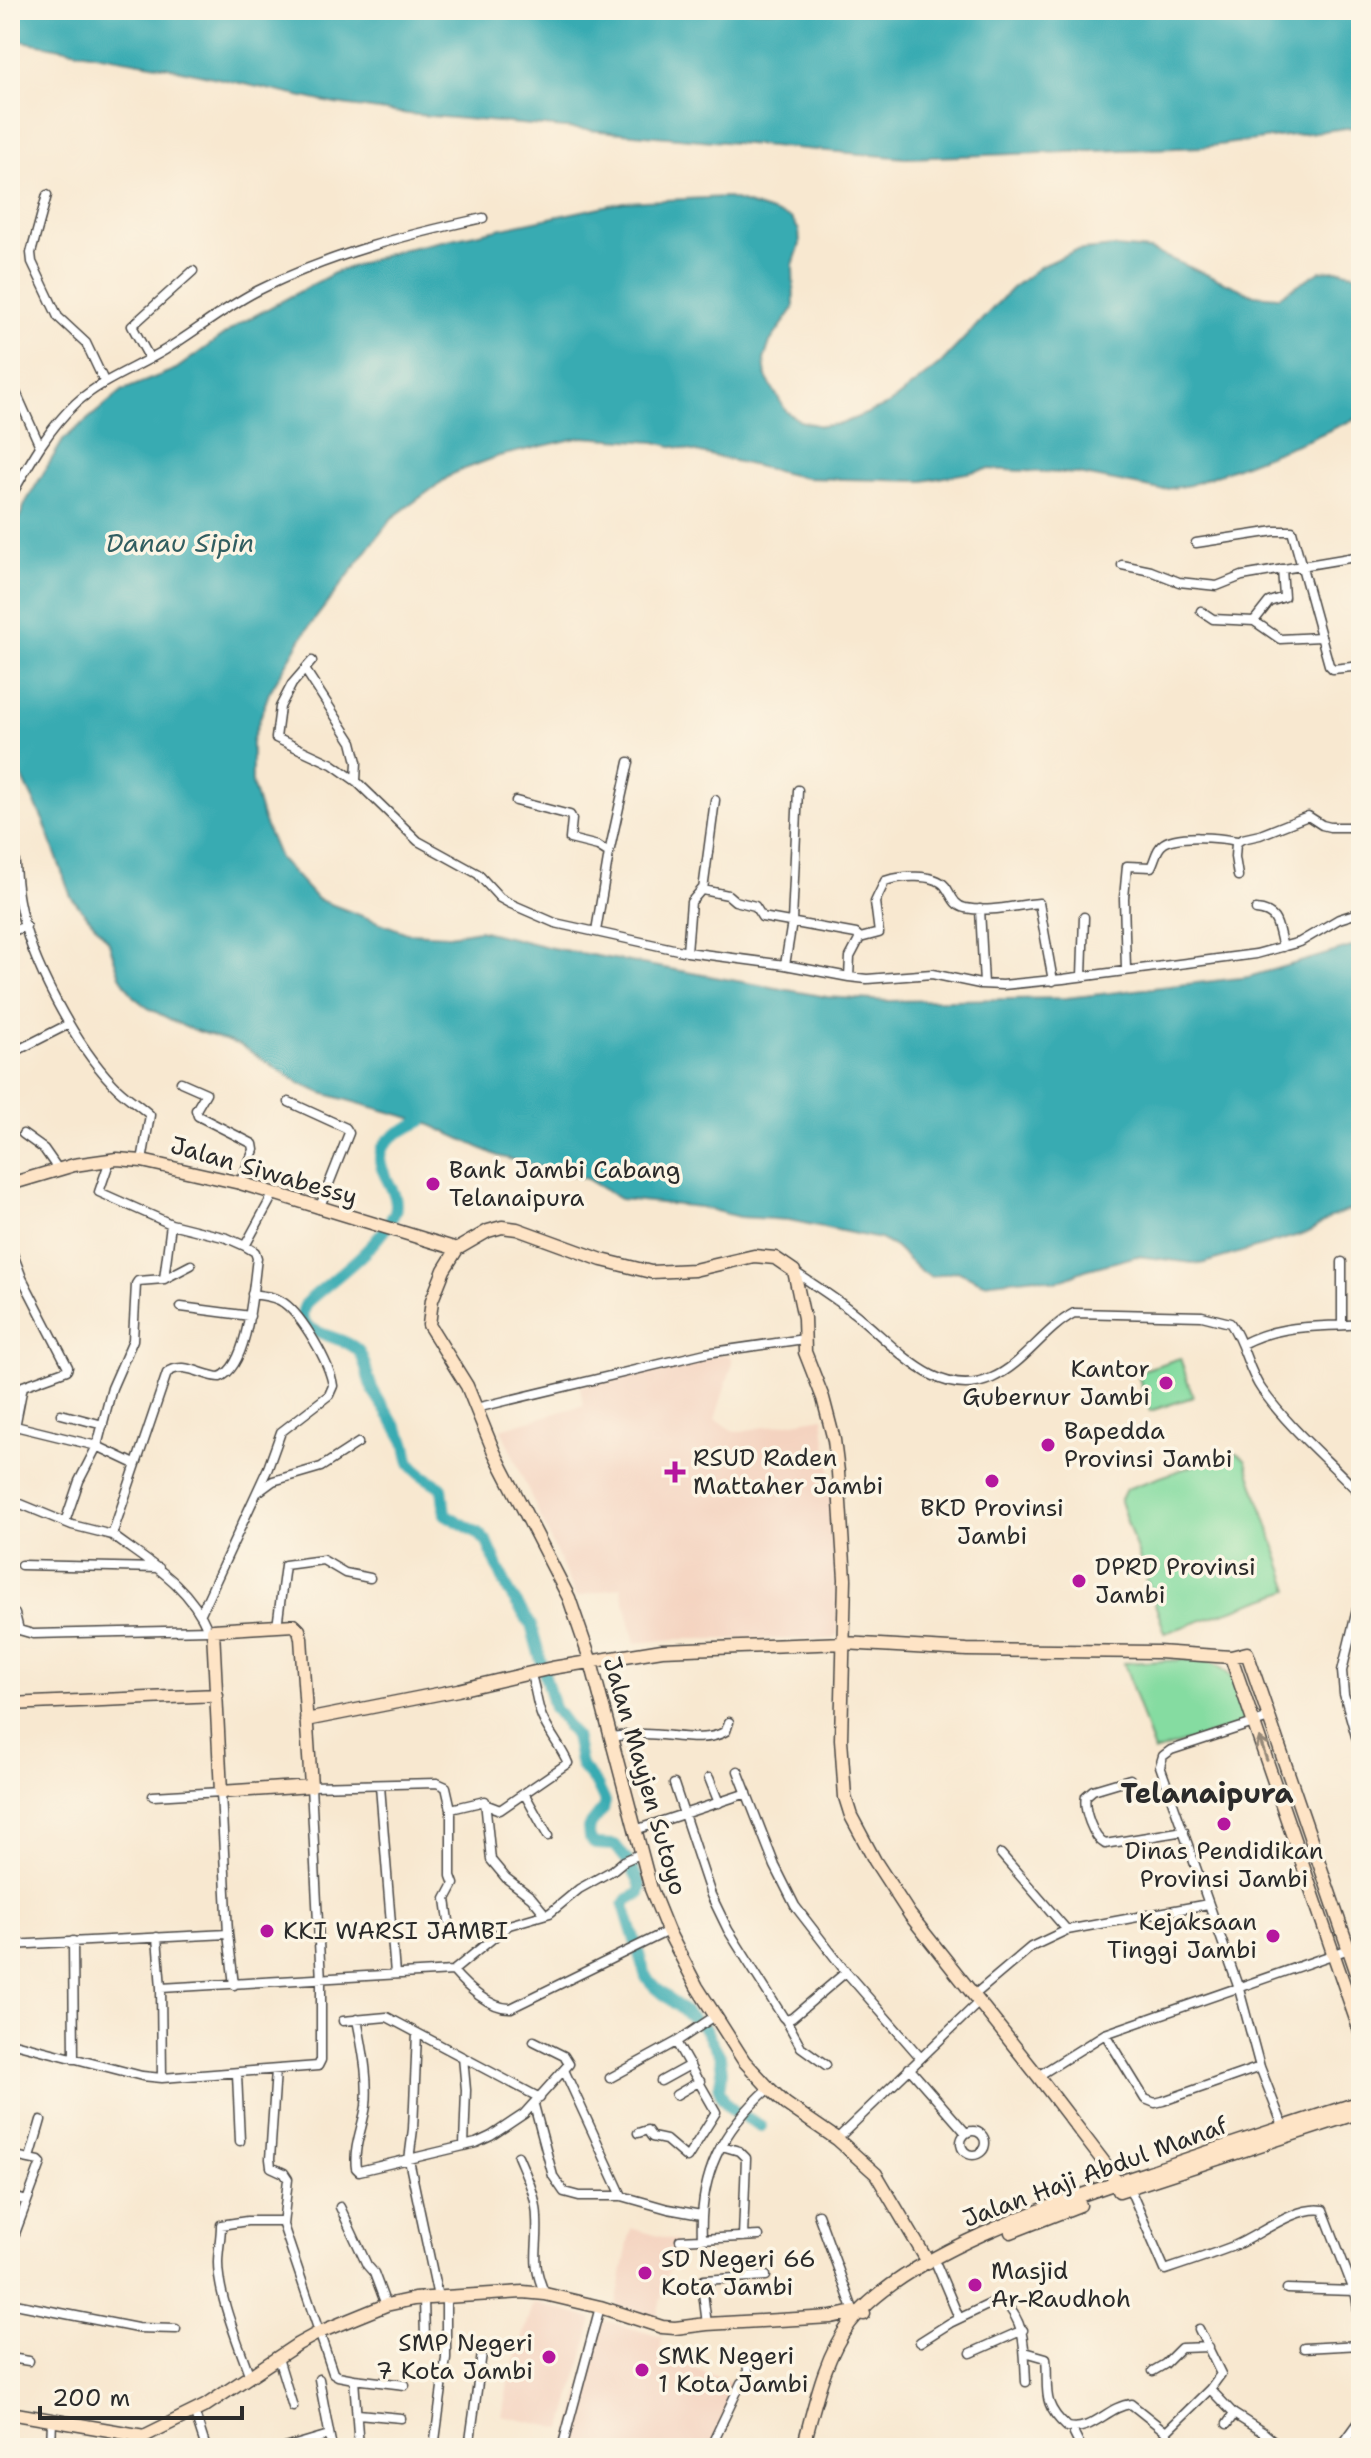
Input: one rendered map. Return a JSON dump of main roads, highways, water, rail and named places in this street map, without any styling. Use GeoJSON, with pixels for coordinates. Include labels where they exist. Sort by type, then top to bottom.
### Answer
{"type":"FeatureCollection","features":[{"type":"Feature","properties":{"kind":"water"},"geometry":{"type":"Polygon","coordinates":[[[10,10],[1361,10],[1361,126],[1203,147],[906,158],[408,114],[335,104],[163,66],[10,39],[10,10]]]}},
{"type":"Feature","properties":{"kind":"water","name":"Danau Sipin"},"geometry":{"type":"Polygon","coordinates":[[[725,197],[791,218],[799,230],[800,244],[793,265],[794,308],[770,342],[764,360],[766,377],[786,411],[800,421],[821,426],[841,424],[888,405],[940,364],[1011,289],[1041,266],[1074,251],[1114,247],[1150,250],[1254,295],[1278,297],[1320,271],[1341,270],[1361,276],[1361,416],[1190,485],[1161,490],[1078,474],[988,469],[923,481],[805,478],[655,442],[582,437],[499,456],[454,473],[392,518],[306,631],[269,693],[252,741],[252,783],[279,858],[317,899],[407,933],[449,935],[479,930],[552,948],[827,997],[888,1001],[1066,998],[1248,977],[1361,944],[1361,1206],[1331,1217],[1309,1232],[1201,1264],[1137,1256],[1085,1270],[1056,1282],[1036,1277],[983,1283],[957,1271],[932,1277],[880,1239],[789,1220],[739,1217],[700,1207],[620,1199],[587,1179],[498,1156],[422,1121],[322,1093],[301,1084],[240,1045],[185,1027],[148,1008],[134,997],[120,976],[108,940],[71,897],[44,822],[17,766],[10,730],[10,540],[26,502],[64,439],[123,390],[176,369],[239,324],[336,272],[400,250],[624,202],[725,197]]]}},
{"type":"Feature","properties":{"kind":"waterway"},"geometry":{"type":"LineString","coordinates":[[422,1121],[393,1137],[381,1153],[380,1162],[396,1205],[387,1227],[367,1250],[307,1302],[302,1313],[304,1322],[360,1353],[372,1388],[405,1442],[412,1466],[442,1488],[445,1514],[478,1533],[487,1542],[509,1592],[531,1625],[554,1708],[575,1736],[581,1766],[597,1785],[605,1802],[588,1828],[589,1838],[595,1844],[615,1845],[630,1864],[641,1886],[639,1894],[628,1899],[624,1905],[646,1977],[705,2029],[720,2056],[722,2071],[719,2089],[723,2099],[733,2110],[761,2126]]}},
{"type":"Feature","properties":{"kind":"place","name":"Bank Jambi Cabang Telanaipura"},"geometry":{"type":"Point","coordinates":[433,1184]}},
{"type":"Feature","properties":{"kind":"place","name":"Kantor Gubernur Jambi"},"geometry":{"type":"Point","coordinates":[1166,1383]}},
{"type":"Feature","properties":{"kind":"place","name":"Bapedda Provinsi Jambi"},"geometry":{"type":"Point","coordinates":[1048,1445]}},
{"type":"Feature","properties":{"kind":"place","name":"RSUD Raden Mattaher Jambi"},"geometry":{"type":"Point","coordinates":[675,1472]}},
{"type":"Feature","properties":{"kind":"place","name":"BKD Provinsi Jambi"},"geometry":{"type":"Point","coordinates":[992,1481]}},
{"type":"Feature","properties":{"kind":"place","name":"DPRD Provinsi Jambi"},"geometry":{"type":"Point","coordinates":[1079,1581]}},
{"type":"Feature","properties":{"kind":"place","name":"Dinas Pendidikan Provinsi Jambi"},"geometry":{"type":"Point","coordinates":[1224,1824]}},
{"type":"Feature","properties":{"kind":"place","name":"KKI WARSI JAMBI"},"geometry":{"type":"Point","coordinates":[267,1931]}},
{"type":"Feature","properties":{"kind":"place","name":"Kejaksaan Tinggi Jambi"},"geometry":{"type":"Point","coordinates":[1273,1936]}},
{"type":"Feature","properties":{"kind":"place","name":"SD Negeri 66 Kota Jambi"},"geometry":{"type":"Point","coordinates":[645,2273]}},
{"type":"Feature","properties":{"kind":"place","name":"Masjid Ar-Raudhoh"},"geometry":{"type":"Point","coordinates":[975,2285]}},
{"type":"Feature","properties":{"kind":"place","name":"SMP Negeri 7 Kota Jambi"},"geometry":{"type":"Point","coordinates":[549,2357]}},
{"type":"Feature","properties":{"kind":"place","name":"SMK Negeri 1 Kota Jambi"},"geometry":{"type":"Point","coordinates":[642,2370]}},
{"type":"Feature","properties":{"kind":"district","name":"Telanaipura"},"geometry":{"type":"Point","coordinates":[1207,1793]}}]}
